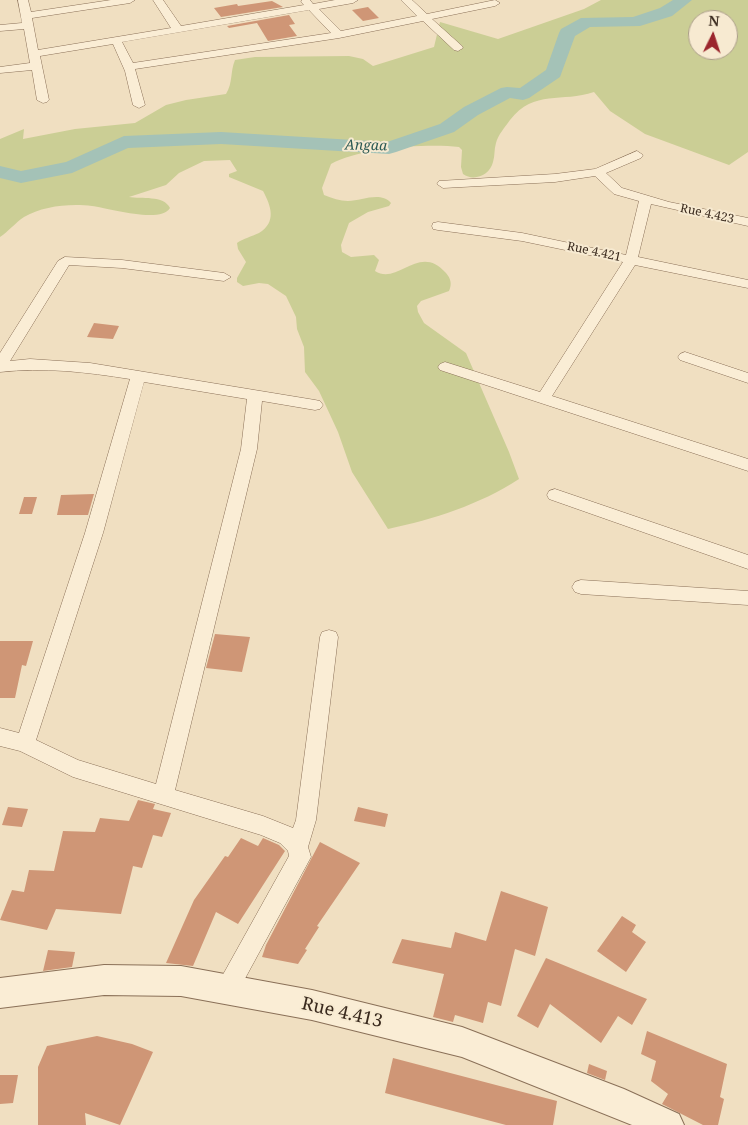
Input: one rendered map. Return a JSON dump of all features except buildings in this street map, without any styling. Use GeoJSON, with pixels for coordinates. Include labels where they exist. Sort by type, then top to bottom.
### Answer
{"type":"FeatureCollection","features":[{"type":"Feature","properties":{"kind":"street"},"geometry":{"type":"LineString","coordinates":[[23,0],[43,100]]}},
{"type":"Feature","properties":{"kind":"street"},"geometry":{"type":"LineString","coordinates":[[0,28],[130,0]]}},
{"type":"Feature","properties":{"kind":"street"},"geometry":{"type":"LineString","coordinates":[[158,0],[178,30]]}},
{"type":"Feature","properties":{"kind":"street"},"geometry":{"type":"LineString","coordinates":[[34,54],[178,30],[308,4],[353,0]]}},
{"type":"Feature","properties":{"kind":"street"},"geometry":{"type":"LineString","coordinates":[[406,0],[458,48]]}},
{"type":"Feature","properties":{"kind":"street"},"geometry":{"type":"LineString","coordinates":[[130,67],[339,35],[495,3]]}},
{"type":"Feature","properties":{"kind":"street"},"geometry":{"type":"LineString","coordinates":[[308,4],[339,35]]}},
{"type":"Feature","properties":{"kind":"street"},"geometry":{"type":"LineString","coordinates":[[116,40],[130,67],[136,84],[139,105]]}},
{"type":"Feature","properties":{"kind":"street"},"geometry":{"type":"LineString","coordinates":[[0,70],[37,66]]}},
{"type":"Feature","properties":{"kind":"street"},"geometry":{"type":"LineString","coordinates":[[443,184],[555,178],[598,172],[637,155]]}},
{"type":"Feature","properties":{"kind":"street","name":"Rue 4.423"},"geometry":{"type":"LineString","coordinates":[[598,172],[618,191],[646,200],[748,222]]}},
{"type":"Feature","properties":{"kind":"street"},"geometry":{"type":"LineString","coordinates":[[543,399],[631,260],[646,200]]}},
{"type":"Feature","properties":{"kind":"street","name":"Rue 4.421"},"geometry":{"type":"LineString","coordinates":[[438,226],[522,237],[748,284]]}},
{"type":"Feature","properties":{"kind":"street"},"geometry":{"type":"LineString","coordinates":[[0,366],[66,261],[122,264],[224,277]]}},
{"type":"Feature","properties":{"kind":"street"},"geometry":{"type":"LineString","coordinates":[[685,357],[748,378]]}},
{"type":"Feature","properties":{"kind":"street"},"geometry":{"type":"LineString","coordinates":[[0,366],[30,364],[70,366],[138,375],[314,405]]}},
{"type":"Feature","properties":{"kind":"street"},"geometry":{"type":"LineString","coordinates":[[445,367],[748,465]]}},
{"type":"Feature","properties":{"kind":"street"},"geometry":{"type":"LineString","coordinates":[[25,744],[94,533],[138,375]]}},
{"type":"Feature","properties":{"kind":"street"},"geometry":{"type":"LineString","coordinates":[[163,795],[250,450],[255,396]]}},
{"type":"Feature","properties":{"kind":"street"},"geometry":{"type":"LineString","coordinates":[[555,494],[748,562]]}},
{"type":"Feature","properties":{"kind":"street"},"geometry":{"type":"LineString","coordinates":[[581,587],[748,598]]}},
{"type":"Feature","properties":{"kind":"street"},"geometry":{"type":"LineString","coordinates":[[227,989],[300,857],[298,845],[306,820],[329,637]]}},
{"type":"Feature","properties":{"kind":"street"},"geometry":{"type":"LineString","coordinates":[[0,737],[25,744],[73,768],[264,826],[289,837],[298,845]]}},
{"type":"Feature","properties":{"kind":"street","name":"Rue 4.413"},"geometry":{"type":"LineString","coordinates":[[0,993],[104,980],[181,981],[312,1005],[462,1042],[624,1105],[668,1125]]}},
{"type":"Feature","properties":{"kind":"green space"},"geometry":{"type":"Polygon","coordinates":[[[601,0],[748,0],[748,152],[729,165],[645,134],[610,111],[594,92],[571,97],[539,100],[519,110],[500,134],[495,145],[494,160],[491,167],[481,176],[472,177],[463,174],[461,167],[462,150],[459,147],[412,146],[394,148],[358,154],[331,164],[322,188],[324,195],[345,201],[376,197],[387,199],[391,203],[389,206],[368,212],[349,223],[341,245],[342,252],[351,257],[374,255],[379,260],[375,271],[384,274],[427,262],[436,265],[450,279],[449,291],[421,301],[417,306],[418,312],[424,323],[466,353],[519,479],[472,504],[422,521],[388,529],[352,472],[338,432],[319,391],[305,372],[304,347],[297,329],[296,317],[286,296],[268,284],[259,283],[243,286],[237,282],[237,278],[246,262],[238,249],[237,243],[265,229],[271,213],[263,191],[229,177],[229,174],[237,171],[230,160],[204,161],[179,173],[166,185],[129,197],[152,198],[163,201],[170,208],[165,213],[146,215],[84,205],[57,206],[31,213],[0,237],[0,139],[24,129],[23,139],[75,129],[135,123],[166,105],[226,94],[230,86],[235,60],[255,57],[349,56],[363,59],[373,66],[434,47],[440,22],[498,39],[584,9],[601,0]]]}},
{"type":"Feature","properties":{"kind":"waterway","name":"Angaa"},"geometry":{"type":"LineString","coordinates":[[0,172],[21,177],[72,167],[124,142],[221,138],[389,148],[447,128],[471,111],[507,92],[523,94],[554,73],[567,33],[587,22],[634,22],[666,12],[684,0]]}}]}
